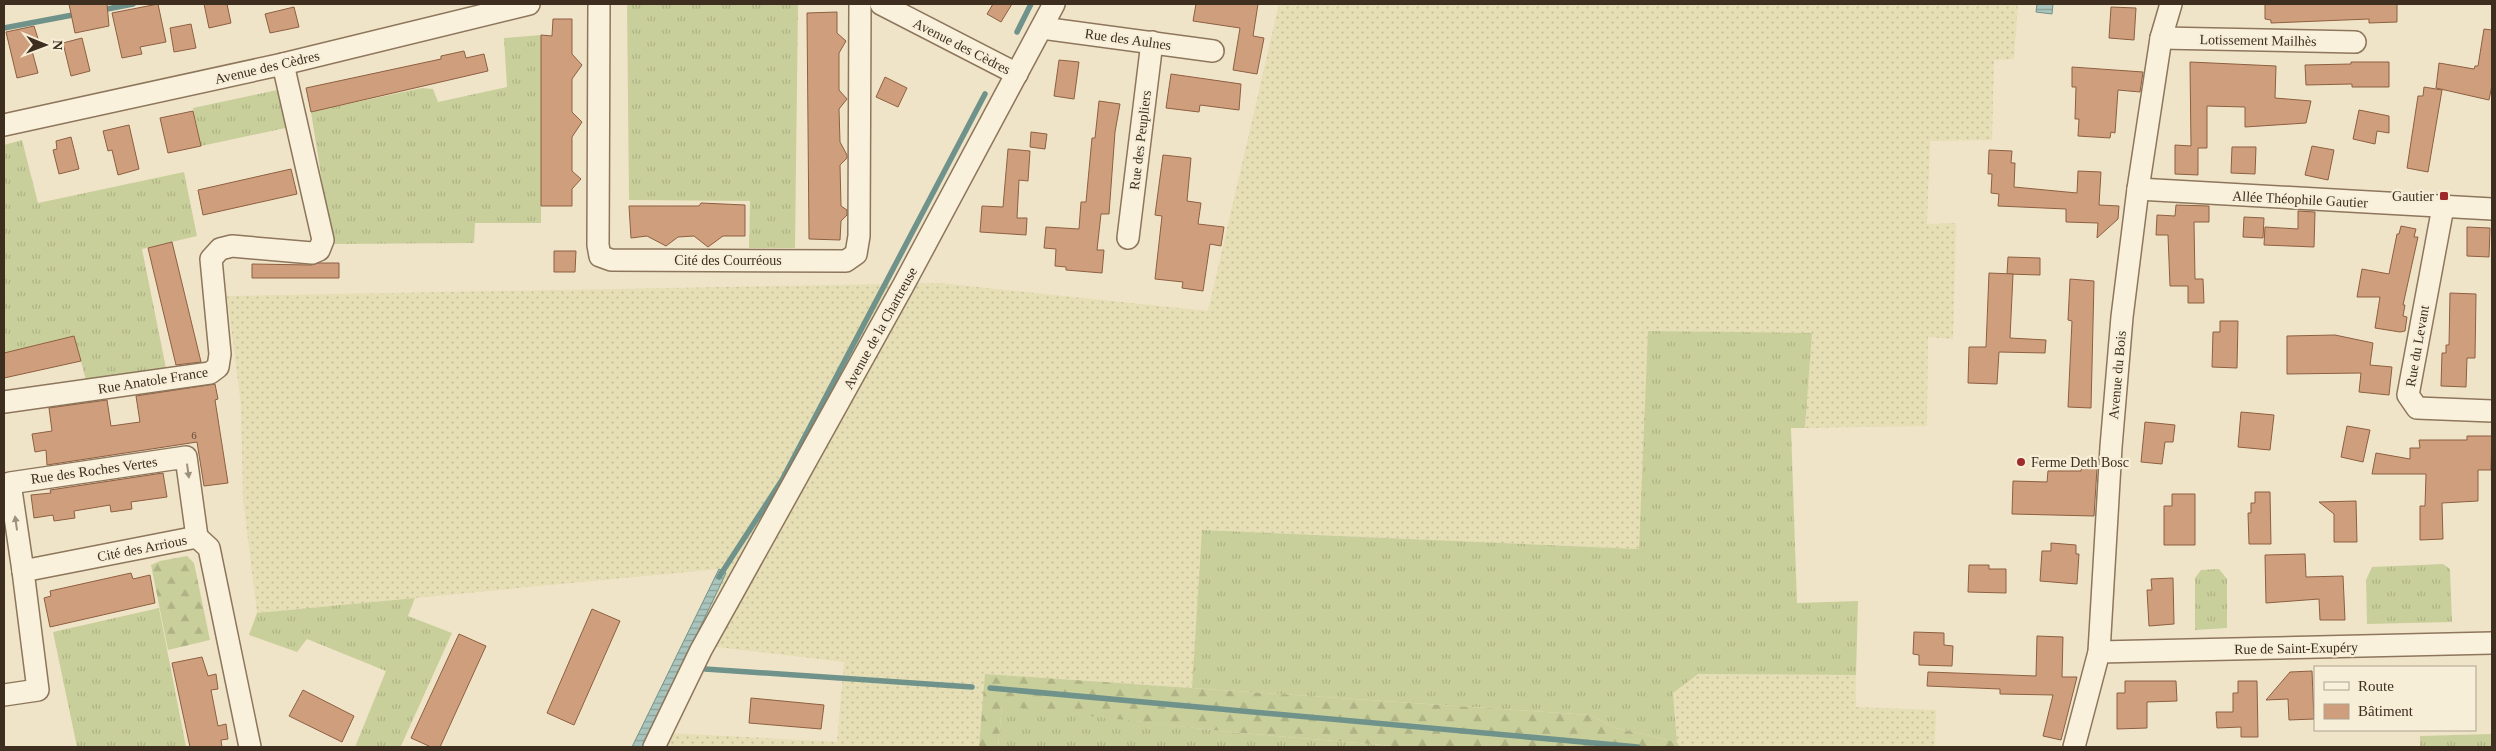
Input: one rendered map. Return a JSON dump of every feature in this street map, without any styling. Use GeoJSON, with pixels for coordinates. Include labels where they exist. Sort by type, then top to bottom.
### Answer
{"type":"FeatureCollection","features":[{"type":"Feature","properties":{"kind":"street","name":"Avenue des Cèdres"},"geometry":{"type":"LineString","coordinates":[[4,125],[283,64],[529,4]]}},
{"type":"Feature","properties":{"kind":"street","name":"Cité des Courréous"},"geometry":{"type":"LineString","coordinates":[[599,4],[598,245],[600,256],[611,260],[826,261],[846,261],[856,254],[859,236],[860,4]]}},
{"type":"Feature","properties":{"kind":"street","name":"Avenue des Cèdres"},"geometry":{"type":"LineString","coordinates":[[881,4],[1017,74]]}},
{"type":"Feature","properties":{"kind":"street","name":"Avenue de la Chartreuse"},"geometry":{"type":"LineString","coordinates":[[654,747],[702,650],[903,286],[1054,4]]}},
{"type":"Feature","properties":{"kind":"street","name":"Avenue du Bois"},"geometry":{"type":"LineString","coordinates":[[2074,747],[2099,652],[2111,447],[2122,317],[2138,189],[2161,38],[2171,4]]}},
{"type":"Feature","properties":{"kind":"street","name":"Rue des Aulnes"},"geometry":{"type":"LineString","coordinates":[[1042,28],[1214,51]]}},
{"type":"Feature","properties":{"kind":"street","name":"Lotissement Mailhès"},"geometry":{"type":"LineString","coordinates":[[2161,38],[2355,42]]}},
{"type":"Feature","properties":{"kind":"street","name":"Rue des Peupliers"},"geometry":{"type":"LineString","coordinates":[[1128,238],[1152,42]]}},
{"type":"Feature","properties":{"kind":"street","name":"Rue Anatole France"},"geometry":{"type":"LineString","coordinates":[[4,402],[210,373],[218,367],[220,354],[210,259],[220,249],[232,246],[312,253],[319,250],[323,240],[283,64]]}},
{"type":"Feature","properties":{"kind":"street","name":"Allée Théophile Gautier"},"geometry":{"type":"LineString","coordinates":[[2138,189],[2492,209]]}},
{"type":"Feature","properties":{"kind":"street","name":"Rue du Levant"},"geometry":{"type":"LineString","coordinates":[[2443,207],[2408,395],[2417,408],[2492,411]]}},
{"type":"Feature","properties":{"kind":"street","name":"Rue des Roches Vertes"},"geometry":{"type":"LineString","coordinates":[[23,571],[10,483],[186,457],[197,537]]}},
{"type":"Feature","properties":{"kind":"street","name":"Cité des Arrious"},"geometry":{"type":"LineString","coordinates":[[23,571],[197,537],[209,548],[250,747]]}},
{"type":"Feature","properties":{"kind":"street"},"geometry":{"type":"LineString","coordinates":[[4,695],[38,690],[23,571]]}},
{"type":"Feature","properties":{"kind":"street","name":"Rue de Saint-Exupéry"},"geometry":{"type":"LineString","coordinates":[[2099,652],[2492,643]]}},
{"type":"Feature","properties":{"kind":"shaded area"},"geometry":{"type":"Polygon","coordinates":[[[1279,4],[2018,4],[2014,59],[1994,60],[1992,140],[1930,141],[1927,224],[1956,223],[1953,339],[1928,337],[1927,426],[1805,428],[1812,333],[1649,331],[1639,549],[1203,530],[1192,688],[986,674],[979,747],[643,747],[650,732],[837,742],[844,662],[691,644],[726,573],[719,569],[257,613],[243,499],[241,405],[227,296],[940,283],[1208,311],[1279,4]]]}},
{"type":"Feature","properties":{"kind":"shaded area"},"geometry":{"type":"Polygon","coordinates":[[[1698,674],[1856,675],[1856,707],[1936,710],[1935,747],[1680,747],[1677,742],[1673,693],[1698,674]]]}},
{"type":"Feature","properties":{"kind":"green space"},"geometry":{"type":"Polygon","coordinates":[[[627,4],[798,4],[795,248],[749,248],[750,201],[629,200],[627,4]]]}},
{"type":"Feature","properties":{"kind":"green space"},"geometry":{"type":"Polygon","coordinates":[[[541,35],[541,223],[475,223],[474,243],[332,244],[311,112],[422,88],[433,89],[438,102],[507,87],[504,38],[541,35]]]}},
{"type":"Feature","properties":{"kind":"green space"},"geometry":{"type":"Polygon","coordinates":[[[282,89],[290,127],[201,146],[193,108],[282,89]]]}},
{"type":"Feature","properties":{"kind":"green space"},"geometry":{"type":"Polygon","coordinates":[[[22,140],[38,203],[184,172],[197,236],[142,249],[166,368],[86,380],[74,336],[4,353],[4,145],[22,140]]]}},
{"type":"Feature","properties":{"kind":"green space"},"geometry":{"type":"Polygon","coordinates":[[[1648,331],[1812,333],[1805,428],[1791,428],[1797,603],[1858,601],[1856,675],[1698,674],[1673,693],[1677,742],[1616,728],[1590,715],[1192,688],[1202,530],[1639,549],[1648,331]]]}},
{"type":"Feature","properties":{"kind":"green space"},"geometry":{"type":"Polygon","coordinates":[[[187,556],[194,563],[210,640],[168,650],[151,565],[160,561],[187,556]]]}},
{"type":"Feature","properties":{"kind":"green space"},"geometry":{"type":"Polygon","coordinates":[[[2443,564],[2450,569],[2452,622],[2367,624],[2366,580],[2372,567],[2443,564]]]}},
{"type":"Feature","properties":{"kind":"green space"},"geometry":{"type":"Polygon","coordinates":[[[2219,569],[2227,579],[2227,628],[2195,630],[2195,578],[2201,570],[2219,569]]]}},
{"type":"Feature","properties":{"kind":"green space"},"geometry":{"type":"Polygon","coordinates":[[[415,598],[408,616],[452,633],[402,747],[355,747],[386,671],[307,639],[297,652],[249,635],[257,613],[415,598]]]}},
{"type":"Feature","properties":{"kind":"green space"},"geometry":{"type":"Polygon","coordinates":[[[159,608],[186,747],[77,747],[53,632],[159,608]]]}},
{"type":"Feature","properties":{"kind":"green space"},"geometry":{"type":"Polygon","coordinates":[[[985,674],[1590,715],[1616,728],[1677,742],[1680,747],[1405,747],[1230,732],[1002,706],[998,747],[979,747],[985,674]]]}},
{"type":"Feature","properties":{"kind":"green space"},"geometry":{"type":"Polygon","coordinates":[[[1002,705],[1230,732],[1405,747],[998,747],[1002,705]]]}},
{"type":"Feature","properties":{"kind":"green space"},"geometry":{"type":"Polygon","coordinates":[[[2492,734],[2492,747],[2420,747],[2420,736],[2492,734]]]}},
{"type":"Feature","properties":{"kind":"water"},"geometry":{"type":"Polygon","coordinates":[[[2037,4],[2053,4],[2052,14],[2036,12],[2037,4]]]}},
{"type":"Feature","properties":{"kind":"water"},"geometry":{"type":"Polygon","coordinates":[[[719,569],[726,573],[643,747],[632,747],[719,569]]]}},
{"type":"Feature","properties":{"kind":"building"},"geometry":{"type":"Polygon","coordinates":[[[69,4],[107,4],[109,26],[75,33],[69,4]]]}},
{"type":"Feature","properties":{"kind":"building"},"geometry":{"type":"Polygon","coordinates":[[[158,4],[166,42],[140,47],[142,54],[122,58],[112,13],[158,4]]]}},
{"type":"Feature","properties":{"kind":"building"},"geometry":{"type":"Polygon","coordinates":[[[204,4],[227,4],[231,23],[209,28],[204,4]]]}},
{"type":"Feature","properties":{"kind":"building"},"geometry":{"type":"Polygon","coordinates":[[[993,4],[1012,4],[1001,22],[987,14],[993,4]]]}},
{"type":"Feature","properties":{"kind":"building"},"geometry":{"type":"Polygon","coordinates":[[[1196,4],[1258,4],[1253,36],[1264,38],[1257,74],[1233,70],[1240,28],[1193,21],[1196,4]]]}},
{"type":"Feature","properties":{"kind":"building"},"geometry":{"type":"Polygon","coordinates":[[[2265,4],[2397,4],[2397,22],[2369,23],[2369,19],[2271,23],[2271,20],[2265,19],[2265,4]]]}},
{"type":"Feature","properties":{"kind":"building"},"geometry":{"type":"Polygon","coordinates":[[[294,7],[299,27],[270,33],[265,14],[294,7]]]}},
{"type":"Feature","properties":{"kind":"building"},"geometry":{"type":"Polygon","coordinates":[[[2111,7],[2136,8],[2134,40],[2109,38],[2111,7]]]}},
{"type":"Feature","properties":{"kind":"building"},"geometry":{"type":"Polygon","coordinates":[[[837,12],[837,33],[846,41],[839,53],[839,90],[847,99],[839,109],[840,142],[847,155],[847,158],[840,165],[841,206],[847,210],[847,215],[841,221],[840,240],[809,239],[807,13],[837,12]]]}},
{"type":"Feature","properties":{"kind":"building"},"geometry":{"type":"Polygon","coordinates":[[[553,19],[572,19],[572,54],[582,65],[572,79],[572,112],[582,122],[572,137],[572,171],[581,179],[572,189],[572,206],[541,206],[541,35],[552,36],[553,19]]]}},
{"type":"Feature","properties":{"kind":"building"},"geometry":{"type":"Polygon","coordinates":[[[191,24],[196,48],[174,52],[170,28],[191,24]]]}},
{"type":"Feature","properties":{"kind":"building"},"geometry":{"type":"Polygon","coordinates":[[[34,26],[40,45],[31,47],[38,73],[17,78],[6,32],[34,26]]]}},
{"type":"Feature","properties":{"kind":"building"},"geometry":{"type":"Polygon","coordinates":[[[2484,29],[2492,30],[2492,85],[2489,100],[2436,88],[2439,63],[2474,69],[2475,66],[2478,66],[2484,29]]]}},
{"type":"Feature","properties":{"kind":"building"},"geometry":{"type":"Polygon","coordinates":[[[82,38],[90,71],[71,76],[63,43],[82,38]]]}},
{"type":"Feature","properties":{"kind":"building"},"geometry":{"type":"Polygon","coordinates":[[[464,51],[466,58],[484,54],[488,71],[311,112],[306,88],[441,59],[441,56],[464,51]]]}},
{"type":"Feature","properties":{"kind":"building"},"geometry":{"type":"Polygon","coordinates":[[[1059,60],[1079,62],[1074,99],[1054,96],[1059,60]]]}},
{"type":"Feature","properties":{"kind":"building"},"geometry":{"type":"Polygon","coordinates":[[[2190,62],[2276,66],[2275,98],[2311,101],[2306,123],[2245,127],[2245,107],[2207,106],[2207,148],[2198,148],[2198,175],[2175,174],[2175,145],[2191,146],[2190,62]]]}},
{"type":"Feature","properties":{"kind":"building"},"geometry":{"type":"Polygon","coordinates":[[[2351,62],[2389,62],[2389,87],[2352,87],[2352,84],[2306,85],[2305,65],[2351,64],[2351,62]]]}},
{"type":"Feature","properties":{"kind":"building"},"geometry":{"type":"Polygon","coordinates":[[[2072,67],[2143,72],[2140,92],[2118,90],[2115,133],[2111,132],[2110,138],[2078,136],[2079,119],[2075,119],[2076,87],[2072,87],[2072,67]]]}},
{"type":"Feature","properties":{"kind":"building"},"geometry":{"type":"Polygon","coordinates":[[[1171,74],[1241,84],[1239,110],[1200,105],[1199,112],[1166,108],[1171,74]]]}},
{"type":"Feature","properties":{"kind":"building"},"geometry":{"type":"Polygon","coordinates":[[[885,77],[907,88],[898,107],[876,97],[885,77]]]}},
{"type":"Feature","properties":{"kind":"building"},"geometry":{"type":"Polygon","coordinates":[[[2424,87],[2442,90],[2428,172],[2407,168],[2418,96],[2423,96],[2424,87]]]}},
{"type":"Feature","properties":{"kind":"building"},"geometry":{"type":"Polygon","coordinates":[[[1099,101],[1120,104],[1115,132],[1109,214],[1101,214],[1097,250],[1104,250],[1102,273],[1066,270],[1066,267],[1055,266],[1056,249],[1044,248],[1046,227],[1079,229],[1081,202],[1086,202],[1092,138],[1095,138],[1099,101]]]}},
{"type":"Feature","properties":{"kind":"building"},"geometry":{"type":"Polygon","coordinates":[[[2359,110],[2389,116],[2389,133],[2377,131],[2375,144],[2353,139],[2359,110]]]}},
{"type":"Feature","properties":{"kind":"building"},"geometry":{"type":"Polygon","coordinates":[[[193,111],[201,146],[168,153],[160,118],[193,111]]]}},
{"type":"Feature","properties":{"kind":"building"},"geometry":{"type":"Polygon","coordinates":[[[129,125],[139,169],[118,175],[112,150],[108,151],[103,131],[129,125]]]}},
{"type":"Feature","properties":{"kind":"building"},"geometry":{"type":"Polygon","coordinates":[[[1031,132],[1047,134],[1045,149],[1030,147],[1031,132]]]}},
{"type":"Feature","properties":{"kind":"building"},"geometry":{"type":"Polygon","coordinates":[[[71,137],[79,169],[59,174],[53,150],[57,149],[56,141],[71,137]]]}},
{"type":"Feature","properties":{"kind":"building"},"geometry":{"type":"Polygon","coordinates":[[[2312,146],[2334,150],[2328,180],[2305,175],[2312,146]]]}},
{"type":"Feature","properties":{"kind":"building"},"geometry":{"type":"Polygon","coordinates":[[[2232,147],[2256,147],[2255,174],[2231,173],[2232,147]]]}},
{"type":"Feature","properties":{"kind":"building"},"geometry":{"type":"Polygon","coordinates":[[[1008,149],[1030,151],[1028,181],[1019,180],[1017,218],[1027,218],[1026,235],[980,232],[982,206],[1003,207],[1008,149]]]}},
{"type":"Feature","properties":{"kind":"building"},"geometry":{"type":"Polygon","coordinates":[[[1989,150],[2012,151],[2011,163],[2015,163],[2014,187],[2077,193],[2078,171],[2101,172],[2099,205],[2119,206],[2118,219],[2097,238],[2098,223],[2066,222],[2066,209],[1998,206],[1999,194],[1991,193],[1992,174],[1988,174],[1989,150]]]}},
{"type":"Feature","properties":{"kind":"building"},"geometry":{"type":"Polygon","coordinates":[[[1163,155],[1191,158],[1187,201],[1201,203],[1198,224],[1224,227],[1221,246],[1210,244],[1203,291],[1182,288],[1183,282],[1155,279],[1162,216],[1155,215],[1163,155]]]}},
{"type":"Feature","properties":{"kind":"building"},"geometry":{"type":"Polygon","coordinates":[[[291,169],[297,194],[203,215],[198,190],[291,169]]]}},
{"type":"Feature","properties":{"kind":"building"},"geometry":{"type":"Polygon","coordinates":[[[701,203],[745,205],[745,236],[723,236],[708,247],[694,236],[678,237],[666,246],[647,236],[631,238],[629,206],[699,206],[701,203]]]}},
{"type":"Feature","properties":{"kind":"building"},"geometry":{"type":"Polygon","coordinates":[[[2176,205],[2209,206],[2209,222],[2194,222],[2195,279],[2203,279],[2204,303],[2188,303],[2188,286],[2170,286],[2168,235],[2156,235],[2157,215],[2175,216],[2176,205]]]}},
{"type":"Feature","properties":{"kind":"building"},"geometry":{"type":"Polygon","coordinates":[[[2298,211],[2315,212],[2314,247],[2264,245],[2265,227],[2298,229],[2298,211]]]}},
{"type":"Feature","properties":{"kind":"building"},"geometry":{"type":"Polygon","coordinates":[[[2244,217],[2264,218],[2263,238],[2243,237],[2244,217]]]}},
{"type":"Feature","properties":{"kind":"building"},"geometry":{"type":"Polygon","coordinates":[[[2401,226],[2416,229],[2414,237],[2418,237],[2403,305],[2405,305],[2403,316],[2407,317],[2405,331],[2400,332],[2375,328],[2380,297],[2357,297],[2362,269],[2389,274],[2397,234],[2399,234],[2401,226]]]}},
{"type":"Feature","properties":{"kind":"building"},"geometry":{"type":"Polygon","coordinates":[[[2467,227],[2490,228],[2489,257],[2467,256],[2467,227]]]}},
{"type":"Feature","properties":{"kind":"building"},"geometry":{"type":"Polygon","coordinates":[[[172,242],[201,362],[176,365],[148,248],[172,242]]]}},
{"type":"Feature","properties":{"kind":"building"},"geometry":{"type":"Polygon","coordinates":[[[554,251],[576,251],[575,272],[554,272],[554,251]]]}},
{"type":"Feature","properties":{"kind":"building"},"geometry":{"type":"Polygon","coordinates":[[[2008,257],[2040,258],[2040,275],[2007,274],[2008,257]]]}},
{"type":"Feature","properties":{"kind":"building"},"geometry":{"type":"Polygon","coordinates":[[[339,263],[339,278],[252,278],[252,264],[311,265],[339,263]]]}},
{"type":"Feature","properties":{"kind":"building"},"geometry":{"type":"Polygon","coordinates":[[[1989,273],[2013,274],[2010,338],[2046,340],[2045,353],[1999,352],[1997,384],[1968,383],[1969,347],[1986,347],[1989,273]]]}},
{"type":"Feature","properties":{"kind":"building"},"geometry":{"type":"Polygon","coordinates":[[[2070,279],[2094,281],[2091,408],[2068,407],[2072,321],[2068,320],[2070,279]]]}},
{"type":"Feature","properties":{"kind":"building"},"geometry":{"type":"Polygon","coordinates":[[[2450,293],[2476,294],[2475,358],[2467,358],[2466,387],[2441,386],[2442,353],[2446,353],[2446,345],[2449,345],[2450,293]]]}},
{"type":"Feature","properties":{"kind":"building"},"geometry":{"type":"Polygon","coordinates":[[[2220,321],[2238,321],[2237,368],[2212,367],[2213,332],[2220,332],[2220,321]]]}},
{"type":"Feature","properties":{"kind":"building"},"geometry":{"type":"Polygon","coordinates":[[[2335,335],[2373,343],[2370,365],[2392,367],[2389,395],[2359,392],[2361,373],[2287,374],[2287,336],[2335,335]]]}},
{"type":"Feature","properties":{"kind":"building"},"geometry":{"type":"Polygon","coordinates":[[[74,336],[81,361],[4,378],[4,353],[74,336]]]}},
{"type":"Feature","properties":{"kind":"building"},"geometry":{"type":"Polygon","coordinates":[[[215,384],[218,399],[215,400],[228,483],[204,486],[197,442],[47,465],[46,450],[35,452],[32,434],[52,431],[49,408],[107,400],[111,426],[140,422],[136,396],[215,384]]]}},
{"type":"Feature","properties":{"kind":"building"},"geometry":{"type":"Polygon","coordinates":[[[2241,412],[2274,415],[2270,450],[2238,447],[2241,412]]]}},
{"type":"Feature","properties":{"kind":"building"},"geometry":{"type":"Polygon","coordinates":[[[2145,422],[2175,425],[2173,442],[2165,442],[2162,464],[2141,462],[2145,422]]]}},
{"type":"Feature","properties":{"kind":"building"},"geometry":{"type":"Polygon","coordinates":[[[2347,426],[2370,430],[2363,462],[2341,457],[2347,426]]]}},
{"type":"Feature","properties":{"kind":"building"},"geometry":{"type":"Polygon","coordinates":[[[2467,436],[2492,436],[2491,470],[2478,470],[2478,501],[2442,503],[2443,539],[2420,540],[2420,506],[2425,506],[2426,474],[2372,474],[2376,453],[2410,459],[2410,448],[2420,448],[2419,440],[2467,440],[2467,436]]]}},
{"type":"Feature","properties":{"kind":"building"},"geometry":{"type":"Polygon","coordinates":[[[2082,467],[2097,468],[2094,516],[2012,514],[2013,481],[2047,482],[2048,471],[2081,471],[2082,467]]]}},
{"type":"Feature","properties":{"kind":"building"},"geometry":{"type":"Polygon","coordinates":[[[163,473],[167,497],[131,502],[132,509],[111,512],[110,505],[74,511],[75,518],[54,521],[53,515],[34,518],[31,495],[51,493],[50,490],[163,473]]]}},
{"type":"Feature","properties":{"kind":"building"},"geometry":{"type":"Polygon","coordinates":[[[2255,492],[2270,492],[2271,544],[2249,544],[2248,513],[2251,513],[2251,503],[2255,503],[2255,492]]]}},
{"type":"Feature","properties":{"kind":"building"},"geometry":{"type":"Polygon","coordinates":[[[2172,494],[2195,494],[2195,545],[2164,545],[2164,506],[2172,506],[2172,494]]]}},
{"type":"Feature","properties":{"kind":"building"},"geometry":{"type":"Polygon","coordinates":[[[2356,501],[2357,542],[2334,542],[2334,514],[2319,502],[2356,501]]]}},
{"type":"Feature","properties":{"kind":"building"},"geometry":{"type":"Polygon","coordinates":[[[2051,543],[2076,545],[2076,554],[2079,554],[2077,584],[2040,581],[2042,551],[2051,551],[2051,543]]]}},
{"type":"Feature","properties":{"kind":"building"},"geometry":{"type":"Polygon","coordinates":[[[2305,554],[2306,577],[2343,576],[2345,620],[2320,620],[2319,599],[2266,603],[2265,555],[2305,554]]]}},
{"type":"Feature","properties":{"kind":"building"},"geometry":{"type":"Polygon","coordinates":[[[1969,565],[1989,565],[1989,569],[2006,569],[2006,593],[1968,592],[1969,565]]]}},
{"type":"Feature","properties":{"kind":"building"},"geometry":{"type":"Polygon","coordinates":[[[131,573],[133,579],[150,575],[155,603],[50,627],[44,598],[51,596],[50,591],[131,573]]]}},
{"type":"Feature","properties":{"kind":"building"},"geometry":{"type":"Polygon","coordinates":[[[2173,578],[2174,624],[2149,626],[2147,590],[2152,590],[2151,579],[2173,578]]]}},
{"type":"Feature","properties":{"kind":"building"},"geometry":{"type":"Polygon","coordinates":[[[592,609],[620,621],[574,725],[547,713],[592,609]]]}},
{"type":"Feature","properties":{"kind":"building"},"geometry":{"type":"Polygon","coordinates":[[[1914,632],[1944,633],[1944,645],[1953,646],[1952,666],[1919,665],[1919,655],[1913,654],[1914,632]]]}},
{"type":"Feature","properties":{"kind":"building"},"geometry":{"type":"Polygon","coordinates":[[[459,634],[486,646],[440,747],[431,747],[411,738],[459,634]]]}},
{"type":"Feature","properties":{"kind":"building"},"geometry":{"type":"Polygon","coordinates":[[[2037,636],[2063,637],[2062,677],[2077,677],[2061,740],[2043,736],[2053,695],[2000,694],[2000,689],[1927,686],[1928,672],[2036,676],[2037,636]]]}},
{"type":"Feature","properties":{"kind":"building"},"geometry":{"type":"Polygon","coordinates":[[[202,657],[208,676],[216,674],[218,689],[211,690],[218,726],[226,724],[228,739],[221,740],[222,747],[190,747],[172,663],[202,657]]]}},
{"type":"Feature","properties":{"kind":"building"},"geometry":{"type":"Polygon","coordinates":[[[2312,671],[2314,719],[2289,720],[2288,699],[2266,700],[2290,672],[2312,671]]]}},
{"type":"Feature","properties":{"kind":"building"},"geometry":{"type":"Polygon","coordinates":[[[2125,681],[2176,681],[2177,701],[2147,702],[2147,728],[2117,729],[2117,693],[2125,693],[2125,681]]]}},
{"type":"Feature","properties":{"kind":"building"},"geometry":{"type":"Polygon","coordinates":[[[2238,681],[2257,681],[2258,737],[2241,737],[2241,727],[2217,728],[2216,712],[2233,712],[2233,693],[2238,693],[2238,681]]]}},
{"type":"Feature","properties":{"kind":"building"},"geometry":{"type":"Polygon","coordinates":[[[303,690],[354,716],[342,742],[289,716],[303,690]]]}},
{"type":"Feature","properties":{"kind":"building"},"geometry":{"type":"Polygon","coordinates":[[[751,698],[824,705],[821,729],[749,723],[751,698]]]}},
{"type":"Feature","properties":{"kind":"waterway"},"geometry":{"type":"LineString","coordinates":[[102,10],[133,4]]}},
{"type":"Feature","properties":{"kind":"waterway"},"geometry":{"type":"LineString","coordinates":[[1017,32],[1031,4]]}},
{"type":"Feature","properties":{"kind":"waterway"},"geometry":{"type":"LineString","coordinates":[[4,28],[78,14]]}},
{"type":"Feature","properties":{"kind":"waterway"},"geometry":{"type":"LineString","coordinates":[[719,577],[782,480],[985,94]]}},
{"type":"Feature","properties":{"kind":"waterway"},"geometry":{"type":"LineString","coordinates":[[705,669],[972,687]]}},
{"type":"Feature","properties":{"kind":"waterway"},"geometry":{"type":"LineString","coordinates":[[990,688],[1638,747]]}},
{"type":"Feature","properties":{"kind":"place","name":"Gautier"},"geometry":{"type":"Point","coordinates":[2444,196]}},
{"type":"Feature","properties":{"kind":"place","name":"Ferme Deth Bosc"},"geometry":{"type":"Point","coordinates":[2021,462]}}]}
